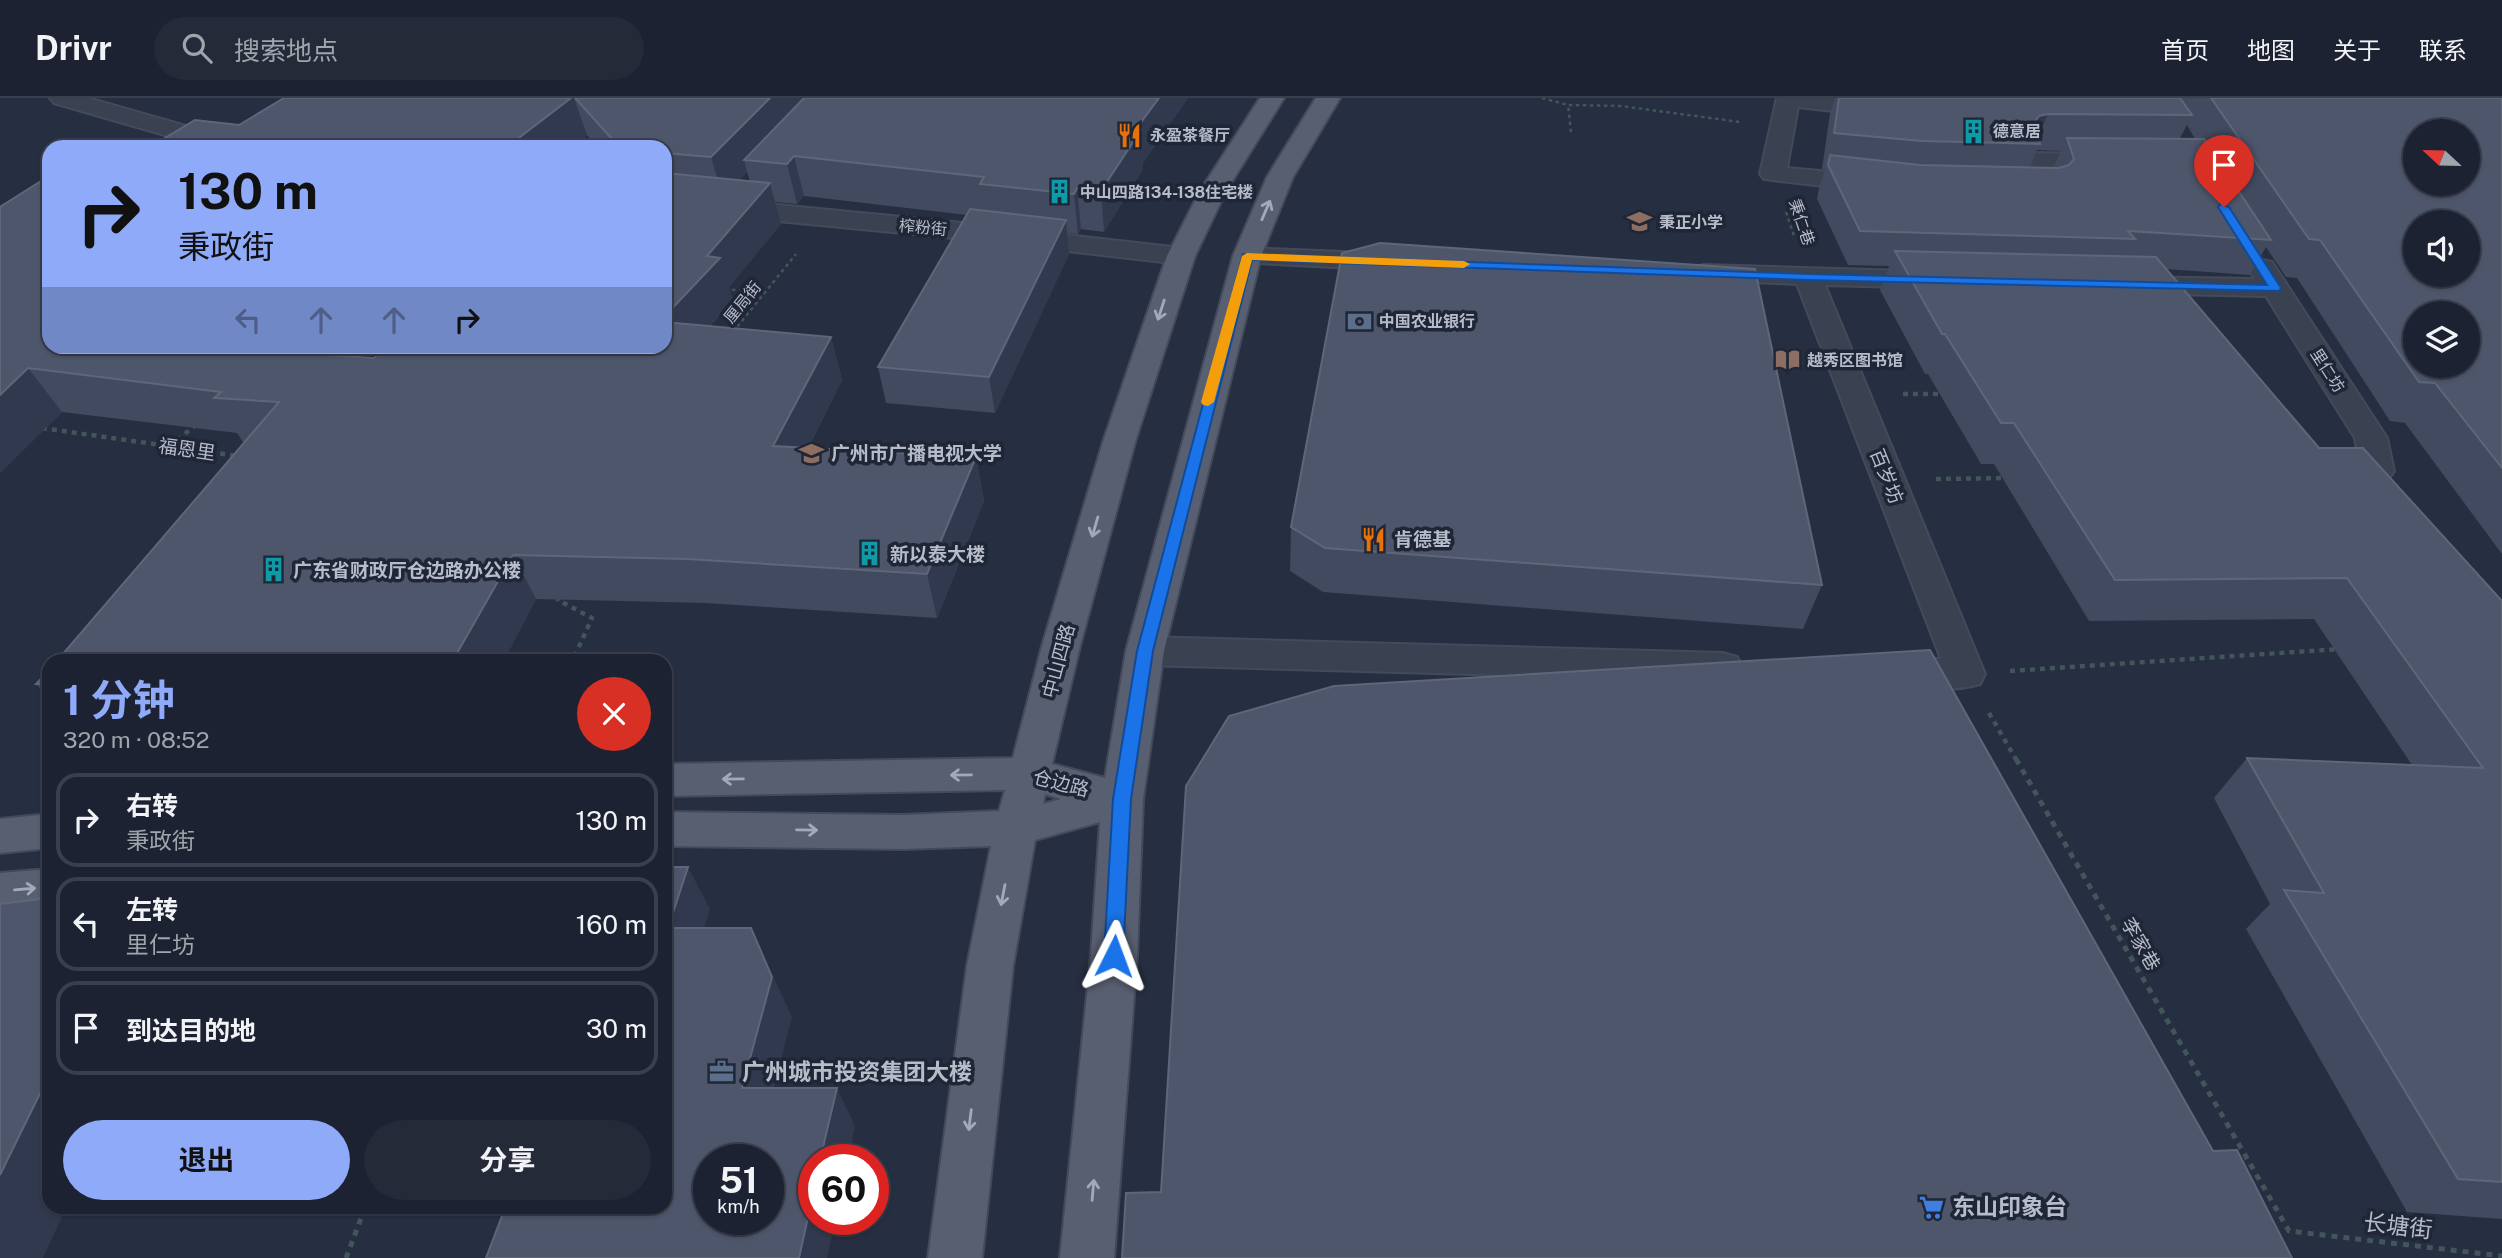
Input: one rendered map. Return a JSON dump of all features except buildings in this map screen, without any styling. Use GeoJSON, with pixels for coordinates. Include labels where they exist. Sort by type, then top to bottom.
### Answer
{"type":"FeatureCollection","features":[{"type":"Feature","properties":{"kind":"main road","name":"中山四路"},"geometry":{"type":"LineString","coordinates":[[955,1258],[989,966],[1016,828],[1061,646],[1119,442],[1163,303],[1181,256],[1213,191],[1272,98]]}},
{"type":"Feature","properties":{"kind":"main road"},"geometry":{"type":"LineString","coordinates":[[1087,1258],[1114,956],[1122,799],[1145,651],[1247,256],[1280,177],[1328,98]]}},
{"type":"Feature","properties":{"kind":"main road","name":"仓边路"},"geometry":{"type":"LineString","coordinates":[[672,780],[1029,774],[1122,799]]}},
{"type":"Feature","properties":{"kind":"main road","name":"仓边路"},"geometry":{"type":"LineString","coordinates":[[672,829],[904,832],[1016,828],[1122,799]]}},
{"type":"Feature","properties":{"kind":"main road"},"geometry":{"type":"LineString","coordinates":[[0,836],[42,832]]}},
{"type":"Feature","properties":{"kind":"main road"},"geometry":{"type":"LineString","coordinates":[[0,891],[42,888]]}},
{"type":"Feature","properties":{"kind":"street"},"geometry":{"type":"LineString","coordinates":[[62,98],[209,140]]}},
{"type":"Feature","properties":{"kind":"street"},"geometry":{"type":"LineString","coordinates":[[1894,187],[1773,174],[1788,99],[1894,111],[1895,98]]}},
{"type":"Feature","properties":{"kind":"street"},"geometry":{"type":"LineString","coordinates":[[1989,190],[2043,191],[2033,160],[2128,161]]}},
{"type":"Feature","properties":{"kind":"street"},"geometry":{"type":"LineString","coordinates":[[730,209],[748,189]]}},
{"type":"Feature","properties":{"kind":"street","name":"榨粉街"},"geometry":{"type":"LineString","coordinates":[[672,203],[1181,256]]}},
{"type":"Feature","properties":{"kind":"street","name":"里仁坊"},"geometry":{"type":"LineString","coordinates":[[2245,240],[2371,438],[2377,471]]}},
{"type":"Feature","properties":{"kind":"street"},"geometry":{"type":"LineString","coordinates":[[1247,256],[1411,262]]}},
{"type":"Feature","properties":{"kind":"street"},"geometry":{"type":"LineString","coordinates":[[1685,272],[1970,281]]}},
{"type":"Feature","properties":{"kind":"street","name":"百岁坊"},"geometry":{"type":"LineString","coordinates":[[1808,277],[1966,674]]}},
{"type":"Feature","properties":{"kind":"street"},"geometry":{"type":"LineString","coordinates":[[2094,284],[2275,288]]}},
{"type":"Feature","properties":{"kind":"street"},"geometry":{"type":"LineString","coordinates":[[1145,651],[1758,668]]}},
{"type":"Feature","properties":{"kind":"street"},"geometry":{"type":"LineString","coordinates":[[1855,671],[1966,674]]}},
{"type":"Feature","properties":{"kind":"path"},"geometry":{"type":"LineString","coordinates":[[1542,98],[1568,106],[1621,106],[1783,128]]}},
{"type":"Feature","properties":{"kind":"path"},"geometry":{"type":"LineString","coordinates":[[1568,106],[1571,132]]}},
{"type":"Feature","properties":{"kind":"path","name":"秉仁巷"},"geometry":{"type":"LineString","coordinates":[[1773,174],[1808,277]]}},
{"type":"Feature","properties":{"kind":"path","name":"厘局街"},"geometry":{"type":"LineString","coordinates":[[725,342],[825,218]]}},
{"type":"Feature","properties":{"kind":"path"},"geometry":{"type":"LineString","coordinates":[[715,288],[764,293]]}},
{"type":"Feature","properties":{"kind":"path"},"geometry":{"type":"LineString","coordinates":[[1854,393],[1951,394]]}},
{"type":"Feature","properties":{"kind":"path"},"geometry":{"type":"LineString","coordinates":[[169,446],[201,421]]}},
{"type":"Feature","properties":{"kind":"path","name":"福恩里"},"geometry":{"type":"LineString","coordinates":[[39,427],[251,458]]}},
{"type":"Feature","properties":{"kind":"path"},"geometry":{"type":"LineString","coordinates":[[1889,480],[2014,478]]}},
{"type":"Feature","properties":{"kind":"path"},"geometry":{"type":"LineString","coordinates":[[565,588],[558,600],[592,618],[576,654]]}},
{"type":"Feature","properties":{"kind":"path"},"geometry":{"type":"LineString","coordinates":[[1966,674],[2351,649]]}},
{"type":"Feature","properties":{"kind":"path","name":"李家巷"},"geometry":{"type":"LineString","coordinates":[[1966,674],[2289,1230]]}},
{"type":"Feature","properties":{"kind":"path"},"geometry":{"type":"LineString","coordinates":[[346,1258],[363,1214]]}},
{"type":"Feature","properties":{"kind":"path","name":"长塘街"},"geometry":{"type":"LineString","coordinates":[[2289,1230],[2502,1256]]}},
{"type":"Feature","properties":{"kind":"slow traffic"},"geometry":{"type":"LineString","coordinates":[[1208,402],[1247,256],[1464,264]]}},
{"type":"Feature","properties":{"kind":"place","name":"德意居"},"geometry":{"type":"Point","coordinates":[1973,131]}},
{"type":"Feature","properties":{"kind":"place","name":"永盈茶餐厅"},"geometry":{"type":"Point","coordinates":[1130,135]}},
{"type":"Feature","properties":{"kind":"place","name":"中山四路134-138住宅楼"},"geometry":{"type":"Point","coordinates":[1060,192]}},
{"type":"Feature","properties":{"kind":"place","name":"秉正小学"},"geometry":{"type":"Point","coordinates":[1639,222]}},
{"type":"Feature","properties":{"kind":"place","name":"中国农业银行"},"geometry":{"type":"Point","coordinates":[1359,321]}},
{"type":"Feature","properties":{"kind":"place","name":"越秀区图书馆"},"geometry":{"type":"Point","coordinates":[1787,360]}},
{"type":"Feature","properties":{"kind":"place","name":"广州市广播电视大学"},"geometry":{"type":"Point","coordinates":[811,453]}},
{"type":"Feature","properties":{"kind":"place","name":"肯德基"},"geometry":{"type":"Point","coordinates":[1374,539]}},
{"type":"Feature","properties":{"kind":"place","name":"新以泰大楼"},"geometry":{"type":"Point","coordinates":[870,554]}},
{"type":"Feature","properties":{"kind":"place","name":"广东省财政厅仓边路办公楼"},"geometry":{"type":"Point","coordinates":[273,570]}},
{"type":"Feature","properties":{"kind":"place","name":"广州城市投资集团大楼"},"geometry":{"type":"Point","coordinates":[722,1072]}},
{"type":"Feature","properties":{"kind":"place","name":"东山印象台"},"geometry":{"type":"Point","coordinates":[1932,1207]}},
{"type":"Feature","properties":{"kind":"route"},"geometry":{"type":"LineString","coordinates":[[1114,956],[1122,799],[1145,651],[1247,256],[1808,277],[2275,288],[2224,207]]}}]}
